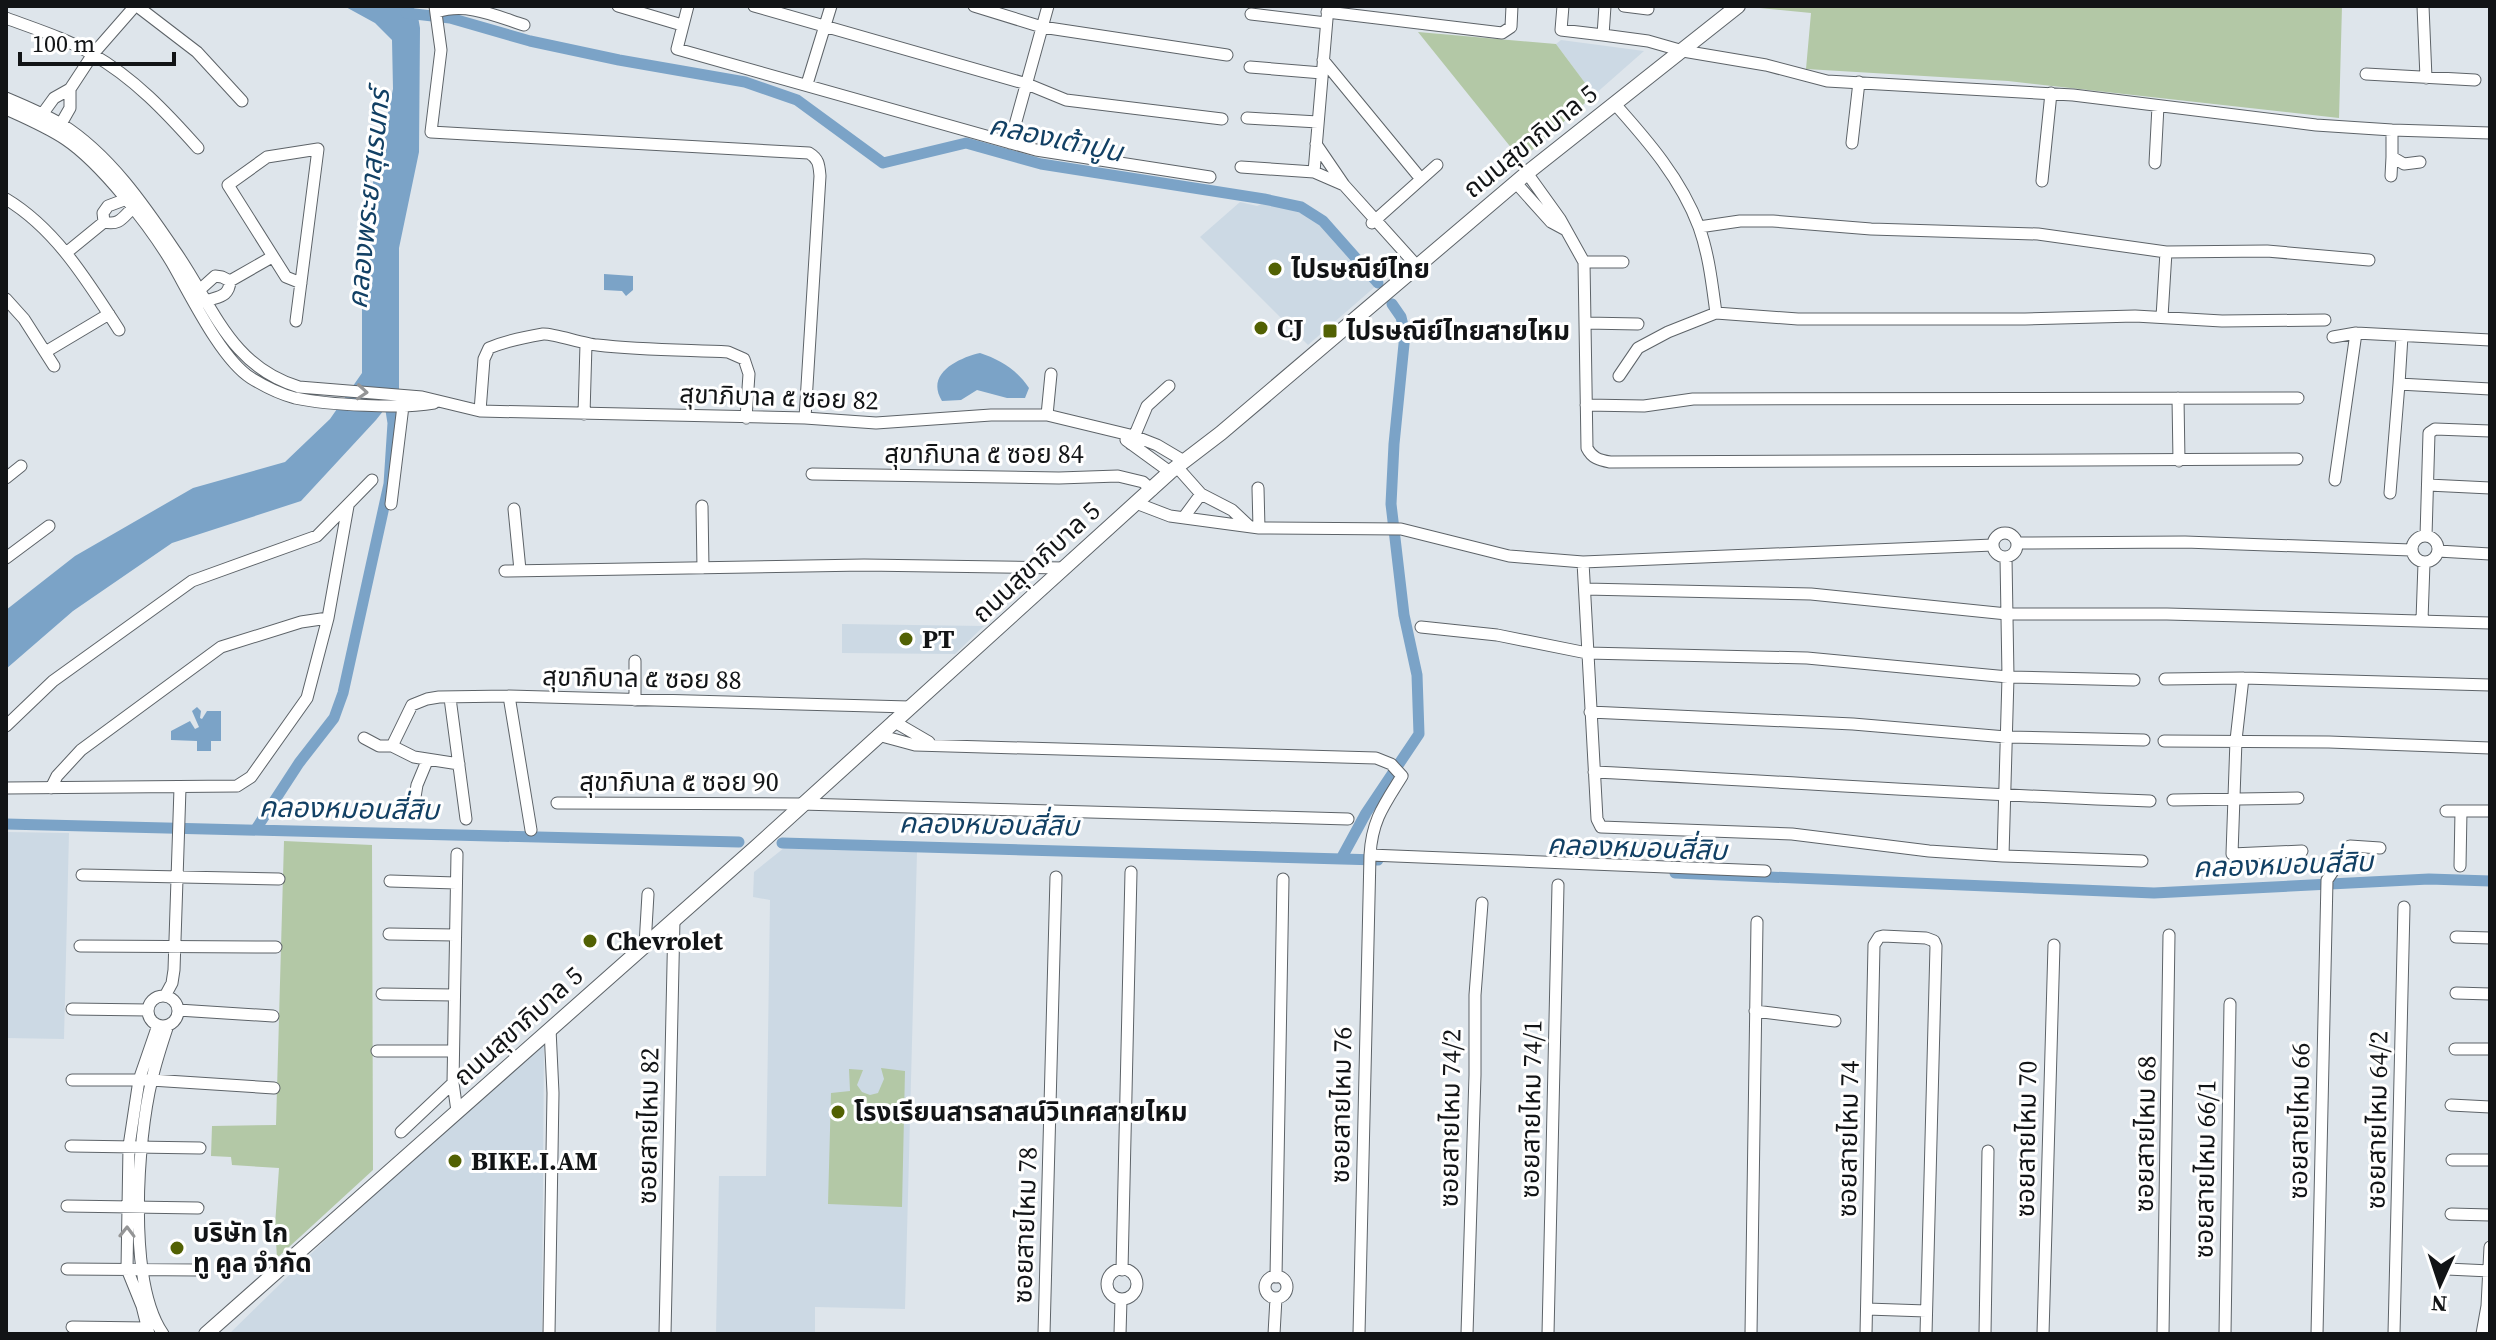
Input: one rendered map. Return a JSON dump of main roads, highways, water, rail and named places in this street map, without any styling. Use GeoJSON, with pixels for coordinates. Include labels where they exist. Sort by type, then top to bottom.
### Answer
{"type":"FeatureCollection","features":[{"type":"Feature","properties":{"kind":"main road","name":"ถนนสุขาภิบาล 5"},"geometry":{"type":"LineString","coordinates":[[206,1334],[754,849],[1177,467],[1522,178],[1738,6]]}},
{"type":"Feature","properties":{"kind":"water"},"geometry":{"type":"Polygon","coordinates":[[[344,6],[411,6],[417,11],[420,28],[419,152],[399,248],[399,391],[301,501],[172,543],[73,611],[6,669],[6,610],[75,556],[193,488],[285,462],[330,419],[362,373],[362,234],[393,89],[392,40],[375,23],[344,6]]]}},
{"type":"Feature","properties":{"kind":"water"},"geometry":{"type":"Polygon","coordinates":[[[604,274],[633,276],[633,290],[626,296],[622,291],[604,290],[604,274]]]}},
{"type":"Feature","properties":{"kind":"water"},"geometry":{"type":"Polygon","coordinates":[[[980,353],[1002,362],[1019,376],[1029,388],[1025,398],[1007,398],[977,390],[961,400],[942,401],[938,391],[941,375],[954,363],[980,353]]]}},
{"type":"Feature","properties":{"kind":"water"},"geometry":{"type":"Polygon","coordinates":[[[197,707],[202,719],[207,711],[221,711],[221,741],[211,741],[211,751],[197,751],[197,741],[171,740],[171,731],[190,721],[195,729],[199,727],[192,711],[197,707]]]}},
{"type":"Feature","properties":{"kind":"waterway","name":"คลองเต้าปูน"},"geometry":{"type":"LineString","coordinates":[[406,13],[450,18],[530,41],[745,82],[797,100],[883,163],[966,143],[1041,164],[1301,207],[1323,221],[1378,283]]}},
{"type":"Feature","properties":{"kind":"waterway","name":"คลองเต้าปูน"},"geometry":{"type":"LineString","coordinates":[[1341,859],[1366,813],[1419,734],[1417,675],[1404,615],[1391,504],[1405,334],[1401,317],[1392,304]]}},
{"type":"Feature","properties":{"kind":"waterway"},"geometry":{"type":"LineString","coordinates":[[256,829],[299,763],[334,718],[343,693],[389,484],[393,423],[389,398]]}},
{"type":"Feature","properties":{"kind":"waterway","name":"คลองหมอนสี่สิบ"},"geometry":{"type":"LineString","coordinates":[[6,824],[739,842]]}},
{"type":"Feature","properties":{"kind":"waterway","name":"คลองหมอนสี่สิบ"},"geometry":{"type":"LineString","coordinates":[[782,843],[1378,860]]}},
{"type":"Feature","properties":{"kind":"waterway","name":"คลองหมอนสี่สิบ"},"geometry":{"type":"LineString","coordinates":[[1675,873],[2154,893],[2429,879],[2490,881]]}},
{"type":"Feature","properties":{"kind":"place","name":"ไปรษณีย์ไทย"},"geometry":{"type":"Point","coordinates":[1275,269]}},
{"type":"Feature","properties":{"kind":"place","name":"CJ"},"geometry":{"type":"Point","coordinates":[1261,328]}},
{"type":"Feature","properties":{"kind":"place","name":"ไปรษณีย์ไทยสายไหม"},"geometry":{"type":"Point","coordinates":[1330,331]}},
{"type":"Feature","properties":{"kind":"place","name":"PT"},"geometry":{"type":"Point","coordinates":[906,639]}},
{"type":"Feature","properties":{"kind":"place","name":"Chevrolet"},"geometry":{"type":"Point","coordinates":[590,941]}},
{"type":"Feature","properties":{"kind":"place","name":"โรงเรียนสารสาสน์วิเทศสายไหม"},"geometry":{"type":"Point","coordinates":[838,1112]}},
{"type":"Feature","properties":{"kind":"place","name":"BIKE.I.AM"},"geometry":{"type":"Point","coordinates":[455,1161]}},
{"type":"Feature","properties":{"kind":"place","name":"บริษัท โก ทู คูล จำกัด"},"geometry":{"type":"Point","coordinates":[177,1248]}},
{"type":"Feature","properties":{"kind":"water label","name":"คลองพระยาสุเรนทร์"},"geometry":{"type":"Point","coordinates":[368,199]}}]}
